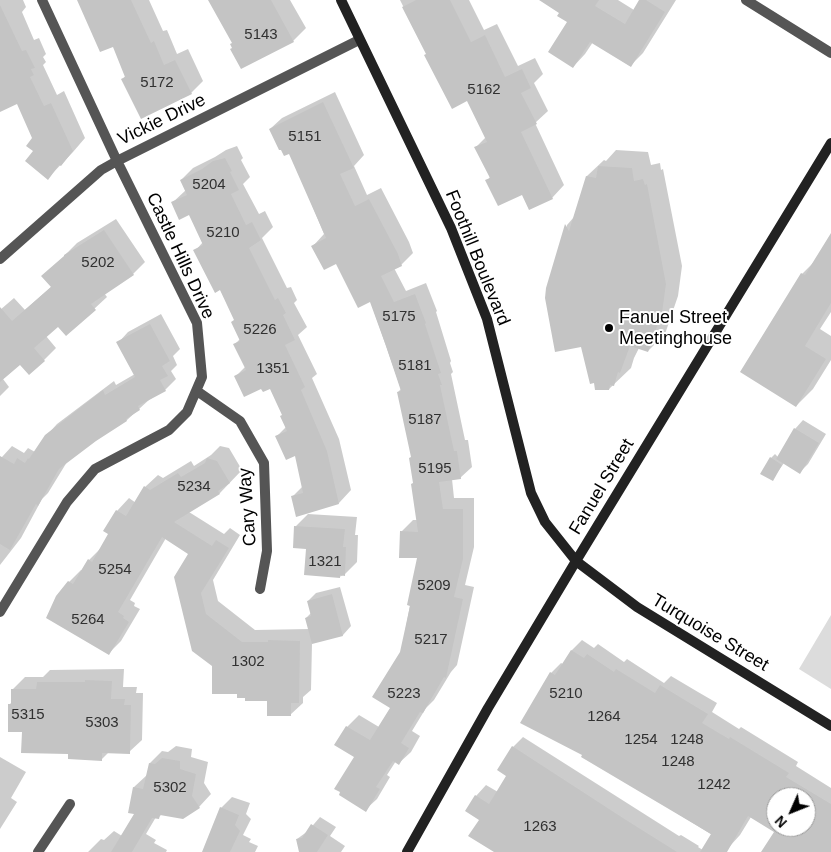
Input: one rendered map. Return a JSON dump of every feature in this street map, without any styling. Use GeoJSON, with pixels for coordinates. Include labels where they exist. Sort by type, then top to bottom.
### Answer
{"type":"FeatureCollection","features":[{"type":"Feature","properties":{"kind":"main road","name":"Foothill Boulevard"},"geometry":{"type":"LineString","coordinates":[[341,0],[451,228],[487,319],[531,493],[545,522],[576,561]]}},
{"type":"Feature","properties":{"kind":"main road","name":"Fanuel Street"},"geometry":{"type":"LineString","coordinates":[[407,852],[488,708],[831,143]]}},
{"type":"Feature","properties":{"kind":"main road","name":"Turquoise Street"},"geometry":{"type":"LineString","coordinates":[[576,561],[637,607],[831,726]]}},
{"type":"Feature","properties":{"kind":"street","name":"Castle Hills Drive"},"geometry":{"type":"LineString","coordinates":[[0,612],[67,502],[95,469],[169,430],[187,412],[202,377],[197,322],[116,161],[42,0]]}},
{"type":"Feature","properties":{"kind":"street"},"geometry":{"type":"LineString","coordinates":[[746,0],[831,53]]}},
{"type":"Feature","properties":{"kind":"street","name":"Vickie Drive"},"geometry":{"type":"LineString","coordinates":[[0,259],[101,170],[359,40]]}},
{"type":"Feature","properties":{"kind":"street","name":"Cary Way"},"geometry":{"type":"LineString","coordinates":[[197,391],[240,421],[264,463],[268,551],[260,589]]}},
{"type":"Feature","properties":{"kind":"street"},"geometry":{"type":"LineString","coordinates":[[38,852],[70,804]]}},
{"type":"Feature","properties":{"kind":"shaded area"},"geometry":{"type":"Polygon","coordinates":[[[831,615],[831,689],[799,669],[831,615]]]}},
{"type":"Feature","properties":{"kind":"building"},"geometry":{"type":"Polygon","coordinates":[[[77,0],[131,0],[151,43],[154,41],[164,65],[175,60],[192,94],[141,119],[121,79],[125,77],[113,47],[100,52],[77,0]]]}},
{"type":"Feature","properties":{"kind":"building"},"geometry":{"type":"Polygon","coordinates":[[[208,0],[271,0],[294,42],[241,69],[230,49],[232,48],[230,44],[232,43],[208,0]]]}},
{"type":"Feature","properties":{"kind":"building"},"geometry":{"type":"Polygon","coordinates":[[[416,0],[450,0],[471,42],[485,35],[505,77],[522,69],[531,88],[521,93],[537,124],[521,132],[553,199],[529,210],[522,195],[498,206],[485,180],[490,178],[474,147],[487,142],[467,101],[452,109],[402,7],[416,0]]]}},
{"type":"Feature","properties":{"kind":"building"},"geometry":{"type":"Polygon","coordinates":[[[539,0],[599,0],[595,6],[625,24],[639,0],[646,0],[665,12],[631,67],[590,42],[573,68],[548,52],[567,22],[557,16],[559,13],[539,0]]]}},
{"type":"Feature","properties":{"kind":"building"},"geometry":{"type":"Polygon","coordinates":[[[0,5],[22,51],[26,50],[35,68],[31,69],[34,75],[30,77],[44,106],[51,103],[73,151],[48,180],[25,161],[33,151],[26,146],[32,138],[17,104],[0,112],[0,5]]]}},
{"type":"Feature","properties":{"kind":"building"},"geometry":{"type":"Polygon","coordinates":[[[323,102],[354,168],[340,174],[355,206],[369,199],[398,254],[402,266],[381,276],[394,302],[415,294],[426,323],[441,373],[438,374],[442,385],[440,385],[454,451],[457,451],[461,479],[439,482],[443,509],[463,509],[463,559],[454,597],[463,599],[446,678],[444,677],[423,713],[420,712],[401,743],[409,748],[399,765],[393,761],[376,787],[380,789],[366,812],[339,795],[340,792],[334,789],[354,757],[334,745],[346,726],[370,740],[390,708],[372,697],[400,652],[410,606],[407,605],[417,558],[399,558],[400,531],[418,532],[411,484],[413,483],[409,458],[411,457],[397,392],[401,391],[370,302],[358,308],[336,264],[324,270],[311,246],[326,238],[289,154],[284,156],[281,150],[279,150],[269,129],[323,102]]]}},
{"type":"Feature","properties":{"kind":"building"},"geometry":{"type":"Polygon","coordinates":[[[225,158],[239,190],[231,194],[246,225],[252,222],[261,240],[249,248],[275,300],[278,298],[286,313],[283,315],[295,340],[285,345],[305,387],[301,390],[327,451],[339,504],[296,517],[291,496],[303,493],[295,456],[286,460],[275,436],[287,431],[280,416],[282,415],[270,389],[263,392],[261,389],[244,397],[234,376],[246,370],[233,344],[240,341],[231,322],[234,320],[220,290],[215,293],[193,250],[203,245],[189,215],[179,220],[171,202],[187,195],[180,180],[213,161],[225,158]]]}},
{"type":"Feature","properties":{"kind":"building"},"geometry":{"type":"Polygon","coordinates":[[[598,166],[632,168],[634,181],[643,179],[645,185],[647,184],[666,284],[662,313],[648,352],[630,346],[614,386],[610,385],[609,390],[595,390],[594,383],[590,384],[581,347],[555,352],[545,298],[546,288],[565,224],[569,231],[586,176],[596,178],[598,166]]]}},
{"type":"Feature","properties":{"kind":"building"},"geometry":{"type":"Polygon","coordinates":[[[104,230],[134,275],[91,304],[96,310],[66,336],[58,327],[34,348],[45,361],[29,375],[20,365],[0,382],[0,307],[12,321],[51,287],[41,276],[64,255],[104,230]]]}},
{"type":"Feature","properties":{"kind":"building"},"geometry":{"type":"Polygon","coordinates":[[[831,233],[831,303],[805,346],[826,359],[796,407],[740,372],[801,273],[805,275],[831,233]]]}},
{"type":"Feature","properties":{"kind":"building"},"geometry":{"type":"Polygon","coordinates":[[[150,324],[170,361],[162,366],[168,376],[160,380],[166,391],[138,406],[140,410],[126,419],[127,421],[96,441],[59,469],[38,506],[36,504],[10,550],[0,544],[0,456],[14,464],[17,458],[25,463],[45,435],[103,390],[105,395],[135,377],[116,342],[150,324]]]}},
{"type":"Feature","properties":{"kind":"building"},"geometry":{"type":"Polygon","coordinates":[[[794,428],[819,443],[800,474],[776,459],[794,428]]]}},
{"type":"Feature","properties":{"kind":"building"},"geometry":{"type":"Polygon","coordinates":[[[770,457],[782,465],[773,481],[760,474],[770,457]]]}},
{"type":"Feature","properties":{"kind":"building"},"geometry":{"type":"Polygon","coordinates":[[[207,458],[217,461],[230,483],[218,491],[220,494],[174,522],[212,546],[216,540],[229,548],[201,593],[206,614],[242,642],[268,642],[268,640],[300,641],[299,703],[291,703],[291,716],[267,716],[267,701],[245,701],[245,698],[237,698],[237,694],[212,694],[212,666],[192,651],[174,577],[188,554],[162,537],[118,612],[129,622],[109,655],[46,618],[56,596],[68,581],[73,584],[88,559],[92,562],[108,534],[103,531],[116,510],[126,516],[144,486],[150,490],[178,473],[181,477],[205,463],[207,458]]]}},
{"type":"Feature","properties":{"kind":"building"},"geometry":{"type":"Polygon","coordinates":[[[294,526],[345,529],[343,547],[346,547],[345,576],[340,575],[340,578],[304,575],[306,549],[293,548],[294,526]]]}},
{"type":"Feature","properties":{"kind":"building"},"geometry":{"type":"Polygon","coordinates":[[[332,594],[343,636],[312,644],[305,618],[311,616],[307,601],[332,594]]]}},
{"type":"Feature","properties":{"kind":"building"},"geometry":{"type":"Polygon","coordinates":[[[571,650],[584,658],[587,654],[614,672],[616,669],[655,693],[660,685],[708,714],[702,723],[729,739],[730,737],[789,773],[786,777],[803,787],[766,787],[766,827],[748,816],[727,852],[700,852],[711,834],[581,757],[582,755],[520,723],[550,672],[555,675],[571,650]]]}},
{"type":"Feature","properties":{"kind":"building"},"geometry":{"type":"Polygon","coordinates":[[[85,680],[112,681],[111,699],[125,699],[124,705],[131,705],[130,754],[102,753],[102,761],[68,759],[68,754],[21,753],[22,732],[8,732],[8,704],[11,704],[11,689],[36,689],[37,682],[85,682],[85,680]]]}},
{"type":"Feature","properties":{"kind":"building"},"geometry":{"type":"Polygon","coordinates":[[[512,746],[677,852],[494,852],[468,836],[479,820],[465,811],[475,795],[489,804],[506,776],[497,770],[512,746]]]}},
{"type":"Feature","properties":{"kind":"building"},"geometry":{"type":"Polygon","coordinates":[[[162,758],[180,761],[180,769],[196,774],[192,796],[200,808],[183,819],[160,815],[159,819],[152,818],[132,852],[111,852],[134,814],[128,813],[133,787],[143,789],[149,763],[155,764],[162,758]]]}},
{"type":"Feature","properties":{"kind":"building"},"geometry":{"type":"Polygon","coordinates":[[[816,795],[831,804],[831,852],[761,852],[771,837],[816,837],[816,795]]]}},
{"type":"Feature","properties":{"kind":"building"},"geometry":{"type":"Polygon","coordinates":[[[220,807],[239,815],[235,825],[240,831],[230,852],[202,852],[220,807]]]}},
{"type":"Feature","properties":{"kind":"building"},"geometry":{"type":"Polygon","coordinates":[[[311,824],[328,835],[317,852],[299,852],[296,839],[302,838],[311,824]]]}},
{"type":"Feature","properties":{"kind":"place","name":"Fanuel Street Meetinghouse"},"geometry":{"type":"Point","coordinates":[609,328]}}]}
